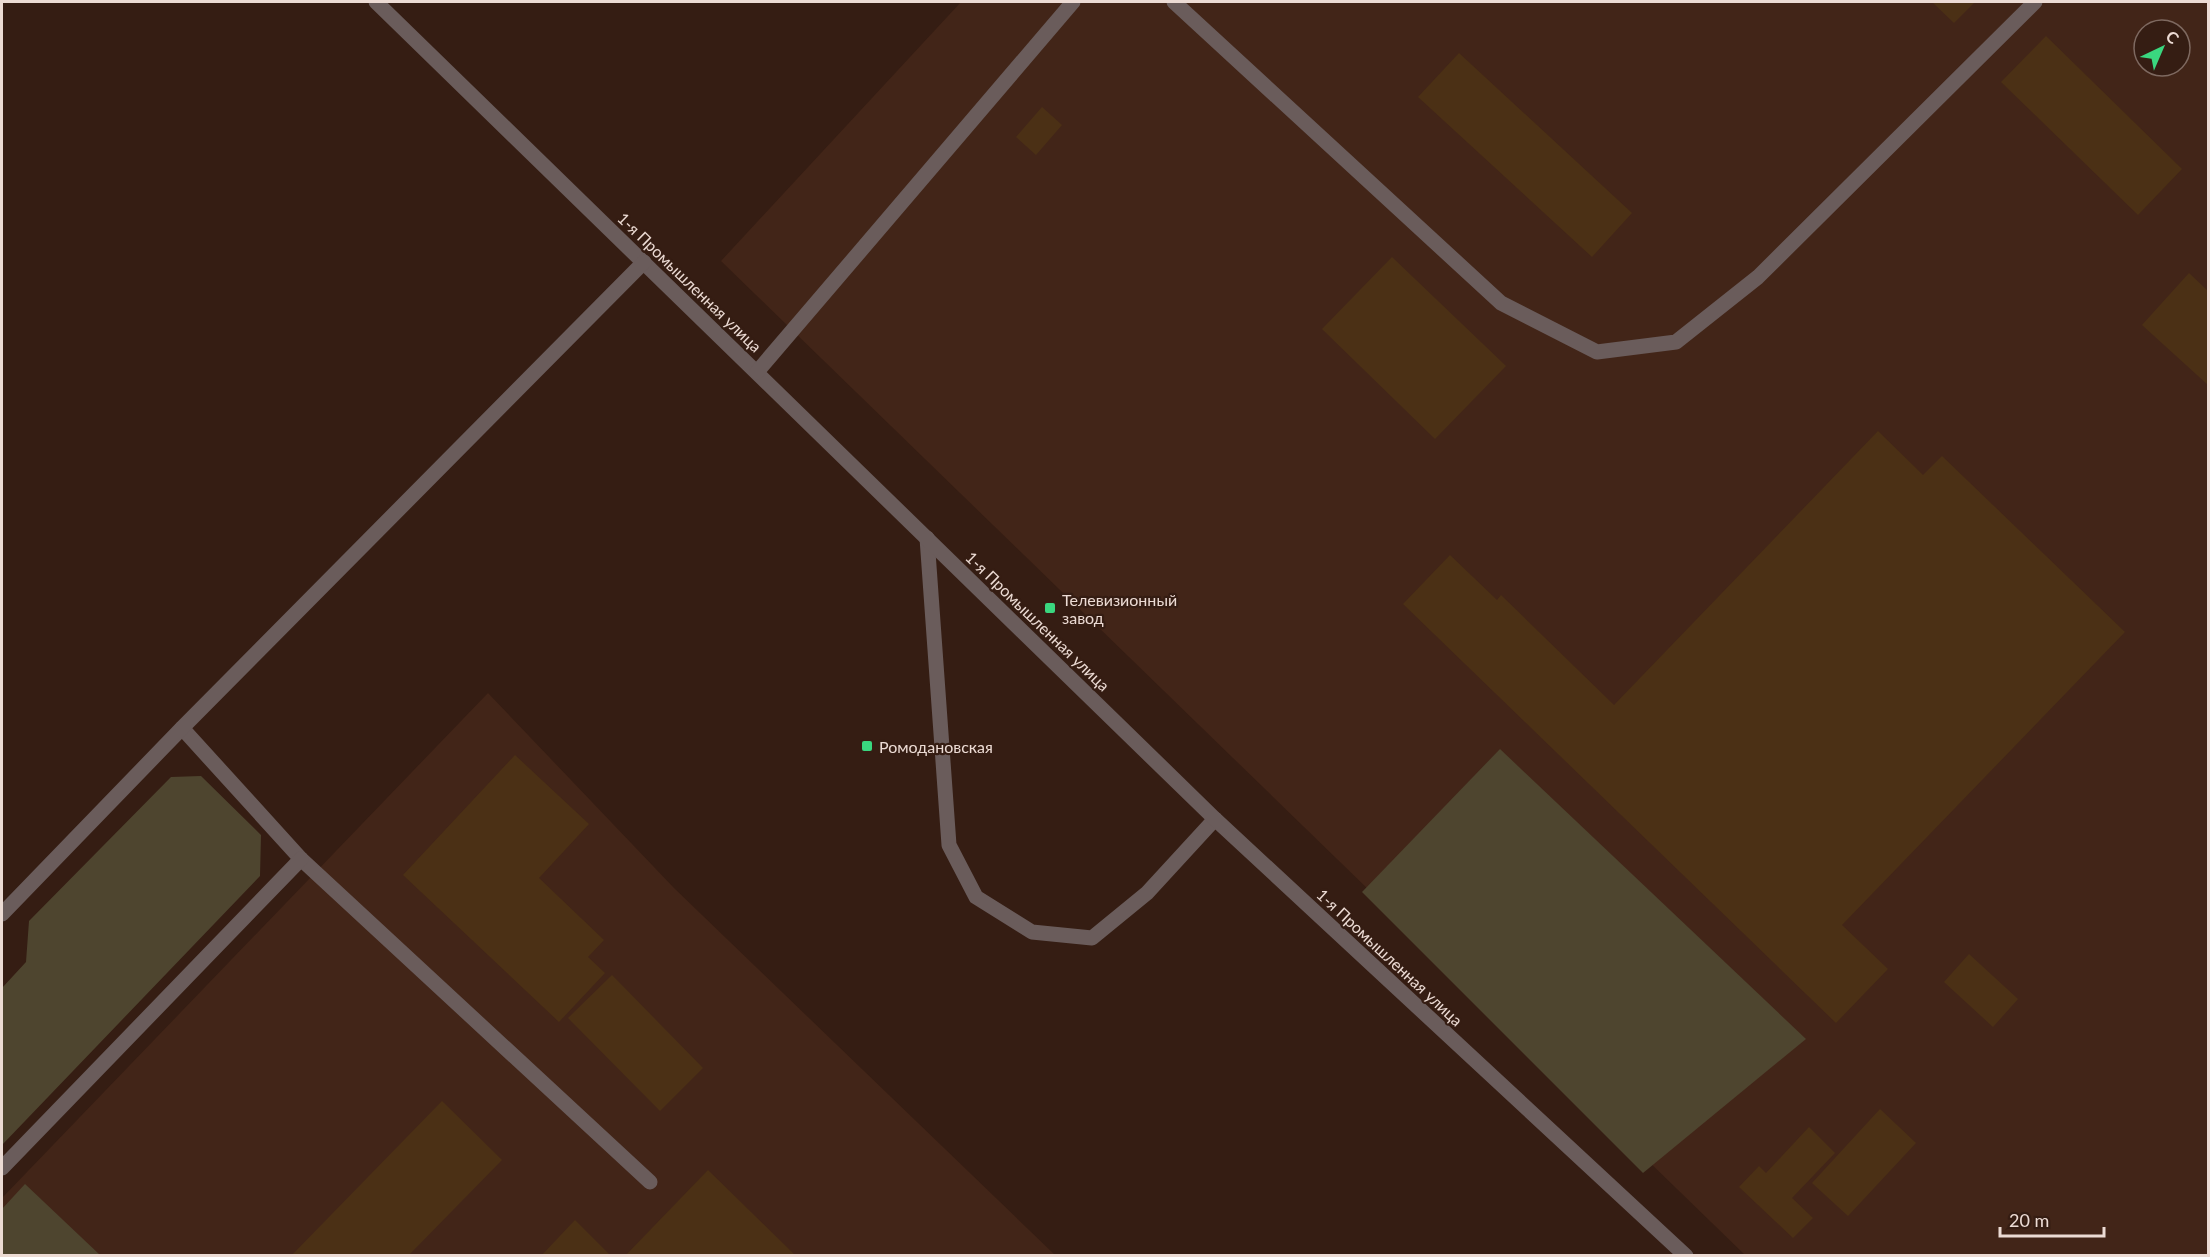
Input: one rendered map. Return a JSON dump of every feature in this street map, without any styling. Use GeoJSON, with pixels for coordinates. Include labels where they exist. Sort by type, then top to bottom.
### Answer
{"type":"FeatureCollection","features":[{"type":"Feature","properties":{"kind":"street","name":"1-я Промышленная улица"},"geometry":{"type":"LineString","coordinates":[[376,2],[1215,819],[1686,1256]]}},
{"type":"Feature","properties":{"kind":"street"},"geometry":{"type":"LineString","coordinates":[[757,372],[1073,2]]}},
{"type":"Feature","properties":{"kind":"street"},"geometry":{"type":"LineString","coordinates":[[1174,2],[1501,303],[1597,352],[1676,342],[1758,277],[2035,2]]}},
{"type":"Feature","properties":{"kind":"street"},"geometry":{"type":"LineString","coordinates":[[2,914],[182,728],[644,262]]}},
{"type":"Feature","properties":{"kind":"street"},"geometry":{"type":"LineString","coordinates":[[927,538],[949,845],[976,897],[1032,932],[1092,938],[1147,893],[1215,819]]}},
{"type":"Feature","properties":{"kind":"street"},"geometry":{"type":"LineString","coordinates":[[182,728],[301,859],[650,1182]]}},
{"type":"Feature","properties":{"kind":"street"},"geometry":{"type":"LineString","coordinates":[[2,1168],[301,859]]}},
{"type":"Feature","properties":{"kind":"shaded area"},"geometry":{"type":"Polygon","coordinates":[[[961,2],[2208,2],[2208,1255],[1745,1255],[721,261],[961,2]]]}},
{"type":"Feature","properties":{"kind":"shaded area"},"geometry":{"type":"Polygon","coordinates":[[[488,693],[674,888],[1055,1255],[2,1255],[2,1198],[488,693]]]}},
{"type":"Feature","properties":{"kind":"shaded area"},"geometry":{"type":"Polygon","coordinates":[[[1500,749],[1806,1039],[1643,1173],[1362,892],[1500,749]]]}},
{"type":"Feature","properties":{"kind":"shaded area"},"geometry":{"type":"Polygon","coordinates":[[[201,776],[261,835],[260,876],[2,1145],[2,988],[26,962],[29,921],[171,777],[201,776]]]}},
{"type":"Feature","properties":{"kind":"shaded area"},"geometry":{"type":"Polygon","coordinates":[[[25,1184],[100,1255],[2,1255],[2,1209],[25,1184]]]}},
{"type":"Feature","properties":{"kind":"building"},"geometry":{"type":"Polygon","coordinates":[[[1932,2],[1975,2],[1954,23],[1932,2]]]}},
{"type":"Feature","properties":{"kind":"building"},"geometry":{"type":"Polygon","coordinates":[[[2046,36],[2182,169],[2138,215],[2001,82],[2046,36]]]}},
{"type":"Feature","properties":{"kind":"building"},"geometry":{"type":"Polygon","coordinates":[[[1459,53],[1632,213],[1592,257],[1418,97],[1459,53]]]}},
{"type":"Feature","properties":{"kind":"building"},"geometry":{"type":"Polygon","coordinates":[[[1042,107],[1062,125],[1036,155],[1016,137],[1042,107]]]}},
{"type":"Feature","properties":{"kind":"building"},"geometry":{"type":"Polygon","coordinates":[[[1392,257],[1506,366],[1435,439],[1322,329],[1392,257]]]}},
{"type":"Feature","properties":{"kind":"building"},"geometry":{"type":"Polygon","coordinates":[[[2189,273],[2208,291],[2208,385],[2142,325],[2189,273]]]}},
{"type":"Feature","properties":{"kind":"building"},"geometry":{"type":"Polygon","coordinates":[[[1878,431],[1923,475],[1942,456],[2125,632],[1842,925],[1888,969],[1836,1023],[1403,604],[1450,555],[1497,600],[1501,595],[1614,705],[1878,431]]]}},
{"type":"Feature","properties":{"kind":"building"},"geometry":{"type":"Polygon","coordinates":[[[515,755],[589,824],[539,878],[604,940],[588,957],[605,973],[559,1022],[403,875],[515,755]]]}},
{"type":"Feature","properties":{"kind":"building"},"geometry":{"type":"Polygon","coordinates":[[[1969,954],[2018,999],[1993,1027],[1944,982],[1969,954]]]}},
{"type":"Feature","properties":{"kind":"building"},"geometry":{"type":"Polygon","coordinates":[[[612,975],[703,1068],[660,1111],[568,1018],[612,975]]]}},
{"type":"Feature","properties":{"kind":"building"},"geometry":{"type":"Polygon","coordinates":[[[442,1101],[502,1160],[408,1256],[291,1256],[442,1101]]]}},
{"type":"Feature","properties":{"kind":"building"},"geometry":{"type":"Polygon","coordinates":[[[1880,1109],[1916,1143],[1848,1216],[1812,1183],[1880,1109]]]}},
{"type":"Feature","properties":{"kind":"building"},"geometry":{"type":"Polygon","coordinates":[[[1809,1127],[1835,1153],[1792,1198],[1813,1218],[1793,1238],[1739,1187],[1759,1166],[1766,1173],[1809,1127]]]}},
{"type":"Feature","properties":{"kind":"building"},"geometry":{"type":"Polygon","coordinates":[[[708,1170],[796,1256],[625,1256],[708,1170]]]}},
{"type":"Feature","properties":{"kind":"building"},"geometry":{"type":"Polygon","coordinates":[[[575,1220],[611,1256],[541,1256],[575,1220]]]}},
{"type":"Feature","properties":{"kind":"place","name":"Телевизионный завод"},"geometry":{"type":"Point","coordinates":[1050,608]}},
{"type":"Feature","properties":{"kind":"place","name":"Ромодановская"},"geometry":{"type":"Point","coordinates":[867,746]}}]}
